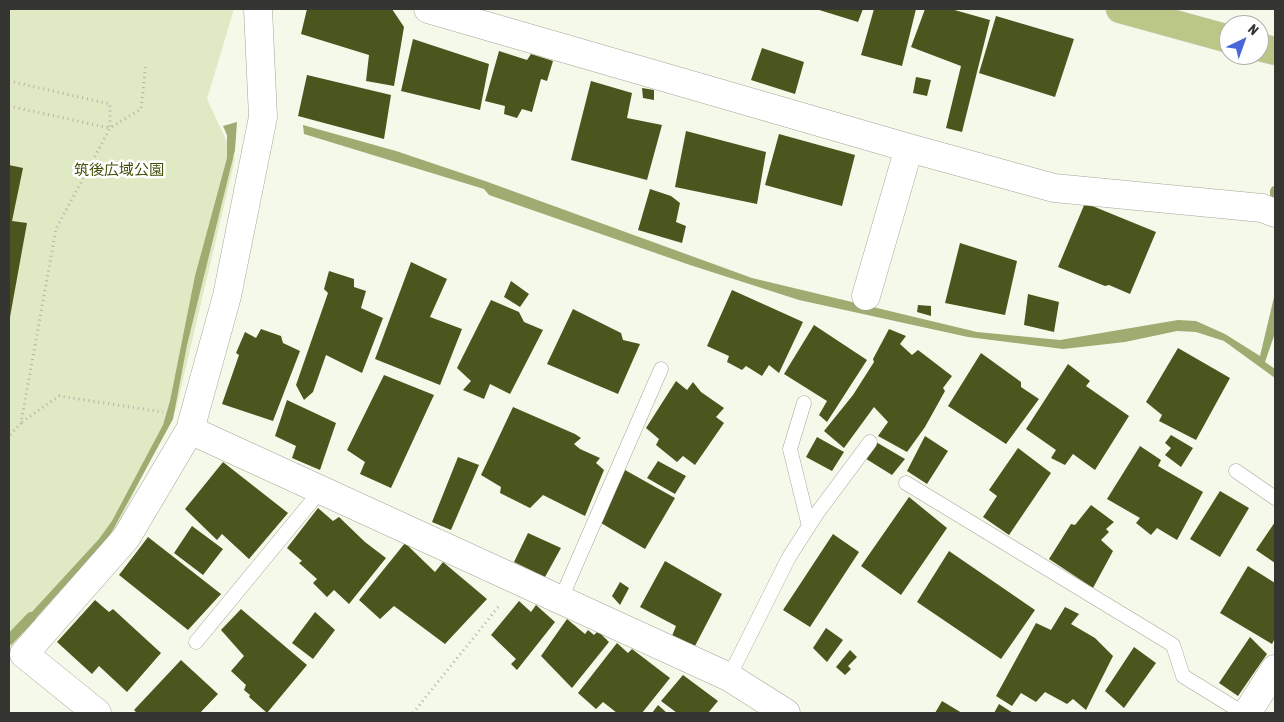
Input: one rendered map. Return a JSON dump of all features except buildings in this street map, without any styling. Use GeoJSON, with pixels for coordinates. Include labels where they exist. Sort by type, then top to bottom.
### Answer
{"type":"FeatureCollection","features":[{"type":"Feature","properties":{"kind":"main road"},"geometry":{"type":"LineString","coordinates":[[1120,9],[1219,36]]}},
{"type":"Feature","properties":{"kind":"street"},"geometry":{"type":"LineString","coordinates":[[98,713],[24,654],[126,538],[190,430],[227,296],[263,117],[258,9]]}},
{"type":"Feature","properties":{"kind":"street"},"geometry":{"type":"LineString","coordinates":[[428,9],[1054,188],[1262,208],[1275,213]]}},
{"type":"Feature","properties":{"kind":"street"},"geometry":{"type":"LineString","coordinates":[[866,296],[909,148]]}},
{"type":"Feature","properties":{"kind":"street"},"geometry":{"type":"LineString","coordinates":[[190,430],[518,582],[729,677],[786,713]]}},
{"type":"Feature","properties":{"kind":"street"},"geometry":{"type":"LineString","coordinates":[[1247,713],[1275,669]]}},
{"type":"Feature","properties":{"kind":"lane"},"geometry":{"type":"LineString","coordinates":[[560,601],[660,368]]}},
{"type":"Feature","properties":{"kind":"lane"},"geometry":{"type":"LineString","coordinates":[[804,404],[790,449],[809,526]]}},
{"type":"Feature","properties":{"kind":"lane"},"geometry":{"type":"LineString","coordinates":[[729,677],[789,557],[809,526],[870,442]]}},
{"type":"Feature","properties":{"kind":"lane"},"geometry":{"type":"LineString","coordinates":[[1236,470],[1275,498]]}},
{"type":"Feature","properties":{"kind":"lane"},"geometry":{"type":"LineString","coordinates":[[906,483],[1173,646],[1183,676],[1243,713]]}},
{"type":"Feature","properties":{"kind":"lane"},"geometry":{"type":"LineString","coordinates":[[196,642],[321,490]]}},
{"type":"Feature","properties":{"kind":"path"},"geometry":{"type":"LineString","coordinates":[[9,106],[110,128],[141,109],[146,64]]}},
{"type":"Feature","properties":{"kind":"path"},"geometry":{"type":"LineString","coordinates":[[9,81],[110,104],[110,128],[56,229],[21,423]]}},
{"type":"Feature","properties":{"kind":"path"},"geometry":{"type":"LineString","coordinates":[[9,436],[21,423],[59,396],[158,411]]}},
{"type":"Feature","properties":{"kind":"path"},"geometry":{"type":"LineString","coordinates":[[413,713],[518,582]]}},
{"type":"Feature","properties":{"kind":"green space","name":"筑後広域公園"},"geometry":{"type":"Polygon","coordinates":[[[9,9],[234,9],[207,99],[235,159],[176,409],[111,539],[20,643],[9,652],[9,9]]]}},
{"type":"Feature","properties":{"kind":"shaded area"},"geometry":{"type":"Polygon","coordinates":[[[237,122],[235,150],[187,345],[173,419],[109,537],[25,630],[19,626],[99,539],[112,521],[163,425],[170,401],[195,276],[227,158],[227,135],[223,126],[237,122]]]}},
{"type":"Feature","properties":{"kind":"shaded area"},"geometry":{"type":"Polygon","coordinates":[[[303,125],[396,151],[485,181],[752,278],[977,332],[1060,340],[1178,320],[1196,321],[1225,334],[1260,356],[1275,293],[1275,333],[1265,362],[1275,369],[1275,378],[1224,341],[1196,332],[1177,331],[1125,342],[1063,349],[968,337],[799,300],[690,265],[489,195],[484,189],[304,134],[303,125]]]}},
{"type":"Feature","properties":{"kind":"waterway"},"geometry":{"type":"LineString","coordinates":[[9,640],[31,617]]}}]}
